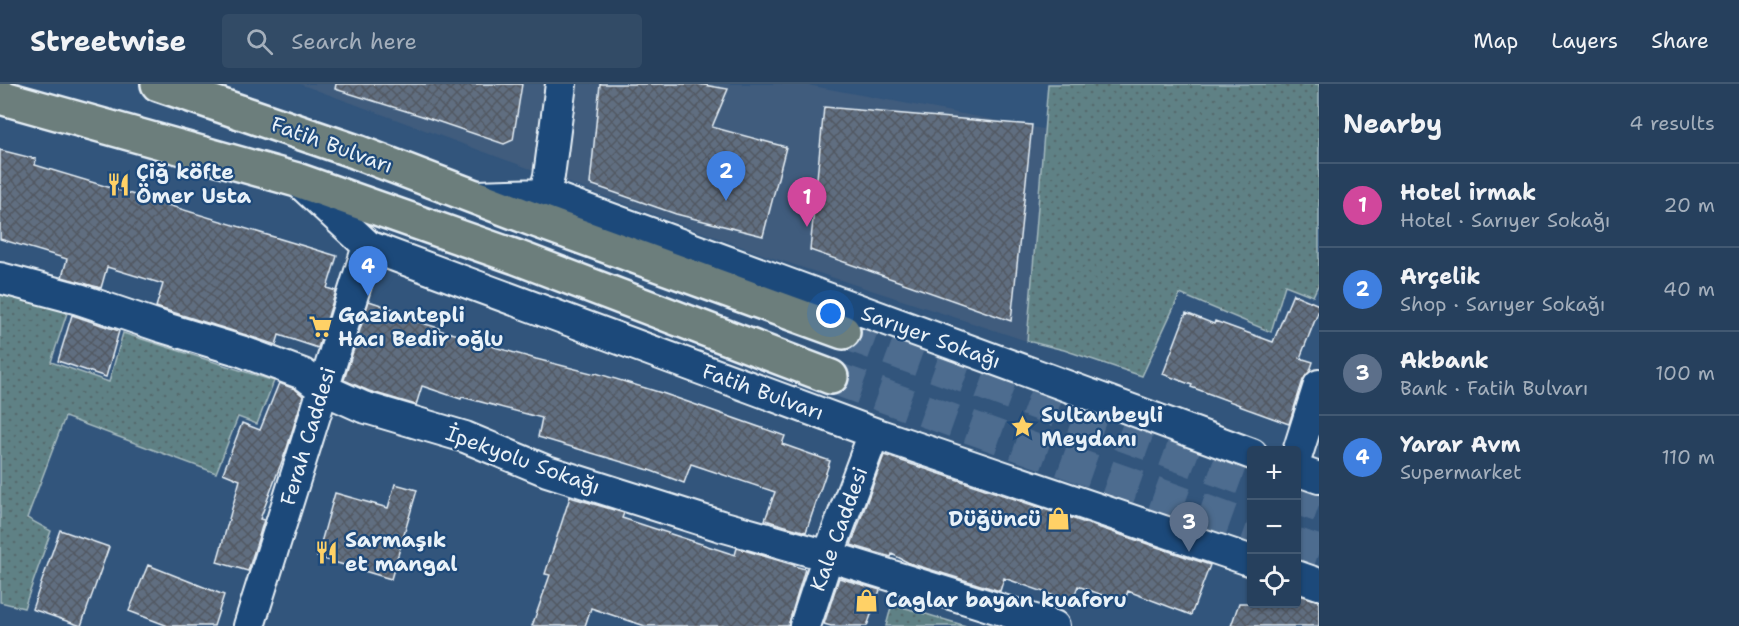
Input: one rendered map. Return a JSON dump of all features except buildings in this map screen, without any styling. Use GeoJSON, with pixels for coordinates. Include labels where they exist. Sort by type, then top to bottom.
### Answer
{"type":"FeatureCollection","features":[{"type":"Feature","properties":{"kind":"main road"},"geometry":{"type":"LineString","coordinates":[[51,84],[56,96],[71,117]]}},
{"type":"Feature","properties":{"kind":"main road","name":"Fatih Bulvarı"},"geometry":{"type":"LineString","coordinates":[[158,84],[357,153],[843,332]]}},
{"type":"Feature","properties":{"kind":"main road","name":"Fatih Bulvarı"},"geometry":{"type":"LineString","coordinates":[[0,97],[297,180],[516,257],[831,377]]}},
{"type":"Feature","properties":{"kind":"street"},"geometry":{"type":"LineString","coordinates":[[544,194],[549,176],[561,84]]}},
{"type":"Feature","properties":{"kind":"street","name":"Fatih Bulvarı"},"geometry":{"type":"LineString","coordinates":[[297,180],[368,246],[874,433],[1247,560]]}},
{"type":"Feature","properties":{"kind":"street","name":"Sarıyer Sokağı"},"geometry":{"type":"LineString","coordinates":[[471,196],[544,194],[1247,453]]}},
{"type":"Feature","properties":{"kind":"street","name":"Ferah Caddesi"},"geometry":{"type":"LineString","coordinates":[[249,626],[368,246]]}},
{"type":"Feature","properties":{"kind":"street","name":"İpekyolu Sokağı"},"geometry":{"type":"LineString","coordinates":[[0,278],[79,299],[241,351],[303,374],[323,389],[363,407],[465,437],[547,471],[1054,626]]}},
{"type":"Feature","properties":{"kind":"street"},"geometry":{"type":"LineString","coordinates":[[1300,446],[1319,385]]}},
{"type":"Feature","properties":{"kind":"street","name":"Kale Caddesi"},"geometry":{"type":"LineString","coordinates":[[805,626],[828,556],[874,433]]}},
{"type":"Feature","properties":{"kind":"street"},"geometry":{"type":"LineString","coordinates":[[1301,472],[1319,478]]}},
{"type":"Feature","properties":{"kind":"street"},"geometry":{"type":"LineString","coordinates":[[1301,578],[1319,584]]}},
{"type":"Feature","properties":{"kind":"shaded area"},"geometry":{"type":"Polygon","coordinates":[[[300,84],[802,84],[1043,129],[1027,341],[767,256],[300,84]]]}},
{"type":"Feature","properties":{"kind":"green space"},"geometry":{"type":"Polygon","coordinates":[[[1048,84],[1319,84],[1319,283],[1313,296],[1285,285],[1271,332],[1180,294],[1142,376],[1064,350],[1027,341],[1048,84]]]}},
{"type":"Feature","properties":{"kind":"green space"},"geometry":{"type":"Polygon","coordinates":[[[0,289],[68,310],[51,362],[109,382],[123,333],[274,381],[257,424],[238,417],[216,473],[65,417],[27,518],[51,531],[24,608],[0,602],[0,289]]]}},
{"type":"Feature","properties":{"kind":"green space"},"geometry":{"type":"Polygon","coordinates":[[[892,604],[966,626],[886,626],[892,604]]]}},
{"type":"Feature","properties":{"kind":"tunnel"},"geometry":{"type":"LineString","coordinates":[[843,332],[1247,480]]}},
{"type":"Feature","properties":{"kind":"tunnel"},"geometry":{"type":"LineString","coordinates":[[831,377],[1247,526]]}},
{"type":"Feature","properties":{"kind":"tunnel"},"geometry":{"type":"LineString","coordinates":[[1301,500],[1319,506]]}},
{"type":"Feature","properties":{"kind":"tunnel"},"geometry":{"type":"LineString","coordinates":[[1301,546],[1319,552]]}},
{"type":"Feature","properties":{"kind":"place","name":"Çiğ köfte Ömer Usta"},"geometry":{"type":"Point","coordinates":[118,184]}},
{"type":"Feature","properties":{"kind":"place","name":"Arçelik"},"geometry":{"type":"Point","coordinates":[726,201]}},
{"type":"Feature","properties":{"kind":"place","name":"Hotel irmak"},"geometry":{"type":"Point","coordinates":[807,227]}},
{"type":"Feature","properties":{"kind":"place","name":"Yarar Avm"},"geometry":{"type":"Point","coordinates":[368,296]}},
{"type":"Feature","properties":{"kind":"place","name":"Gaziantepli Hacı Bedir oğlu"},"geometry":{"type":"Point","coordinates":[320,327]}},
{"type":"Feature","properties":{"kind":"place","name":"Sultanbeyli Meydanı"},"geometry":{"type":"Point","coordinates":[1023,427]}},
{"type":"Feature","properties":{"kind":"place","name":"Düğüncü"},"geometry":{"type":"Point","coordinates":[1059,519]}},
{"type":"Feature","properties":{"kind":"place","name":"Sarmaşık et mangal"},"geometry":{"type":"Point","coordinates":[327,552]}},
{"type":"Feature","properties":{"kind":"place","name":"Akbank"},"geometry":{"type":"Point","coordinates":[1189,552]}},
{"type":"Feature","properties":{"kind":"place","name":"Caglar bayan kuaforu"},"geometry":{"type":"Point","coordinates":[867,600]}}]}
